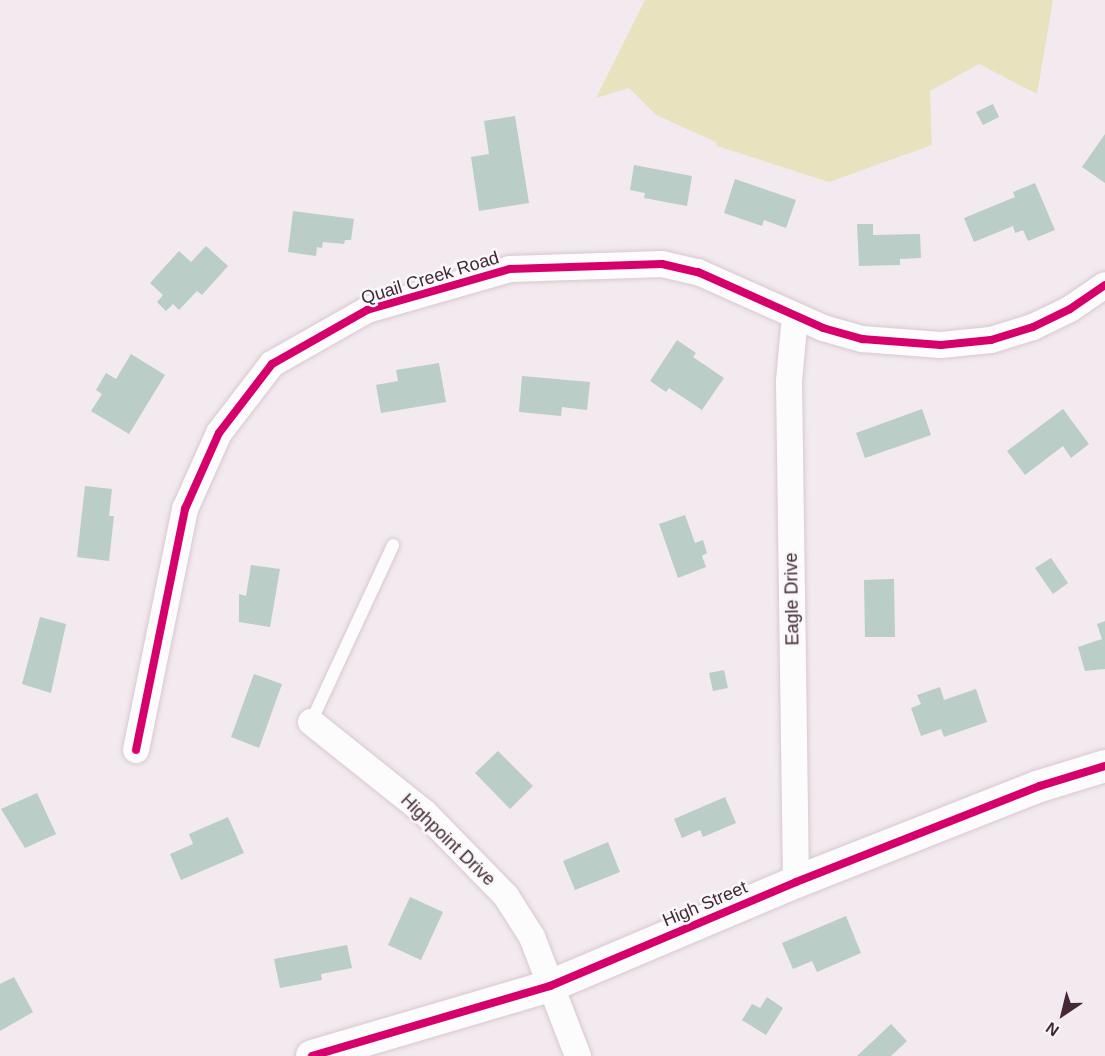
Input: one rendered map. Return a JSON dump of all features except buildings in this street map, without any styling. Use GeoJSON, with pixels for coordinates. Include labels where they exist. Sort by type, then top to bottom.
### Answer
{"type":"FeatureCollection","features":[{"type":"Feature","properties":{"kind":"street","name":"Quail Creek Road"},"geometry":{"type":"LineString","coordinates":[[136,750],[185,509],[219,433],[272,364],[367,309],[510,269],[662,264],[698,272],[795,316],[862,339],[940,345],[981,341],[1033,327],[1070,309],[1105,285]]}},
{"type":"Feature","properties":{"kind":"street","name":"Eagle Drive"},"geometry":{"type":"LineString","coordinates":[[795,316],[789,381],[796,882]]}},
{"type":"Feature","properties":{"kind":"street","name":"Highpoint Drive"},"geometry":{"type":"LineString","coordinates":[[311,722],[425,813],[479,865],[506,896],[532,936],[578,1056]]}},
{"type":"Feature","properties":{"kind":"street","name":"High Street"},"geometry":{"type":"LineString","coordinates":[[312,1056],[550,986],[796,882],[1040,786],[1105,766]]}},
{"type":"Feature","properties":{"kind":"lane"},"geometry":{"type":"LineString","coordinates":[[311,722],[393,545]]}},
{"type":"Feature","properties":{"kind":"shaded area"},"geometry":{"type":"Polygon","coordinates":[[[645,0],[1053,0],[1037,94],[979,64],[930,91],[932,145],[829,182],[717,146],[716,142],[656,115],[629,88],[596,98],[645,0]]]}},
{"type":"Feature","properties":{"kind":"cycle path"},"geometry":{"type":"LineString","coordinates":[[136,750],[185,509],[219,433],[272,364],[367,310],[510,269],[662,264],[698,272],[823,328],[862,339],[941,345],[991,340],[1033,327],[1070,309],[1105,285]]}},
{"type":"Feature","properties":{"kind":"cycle path"},"geometry":{"type":"LineString","coordinates":[[312,1056],[550,986],[796,882],[1040,786],[1105,766]]}}]}
